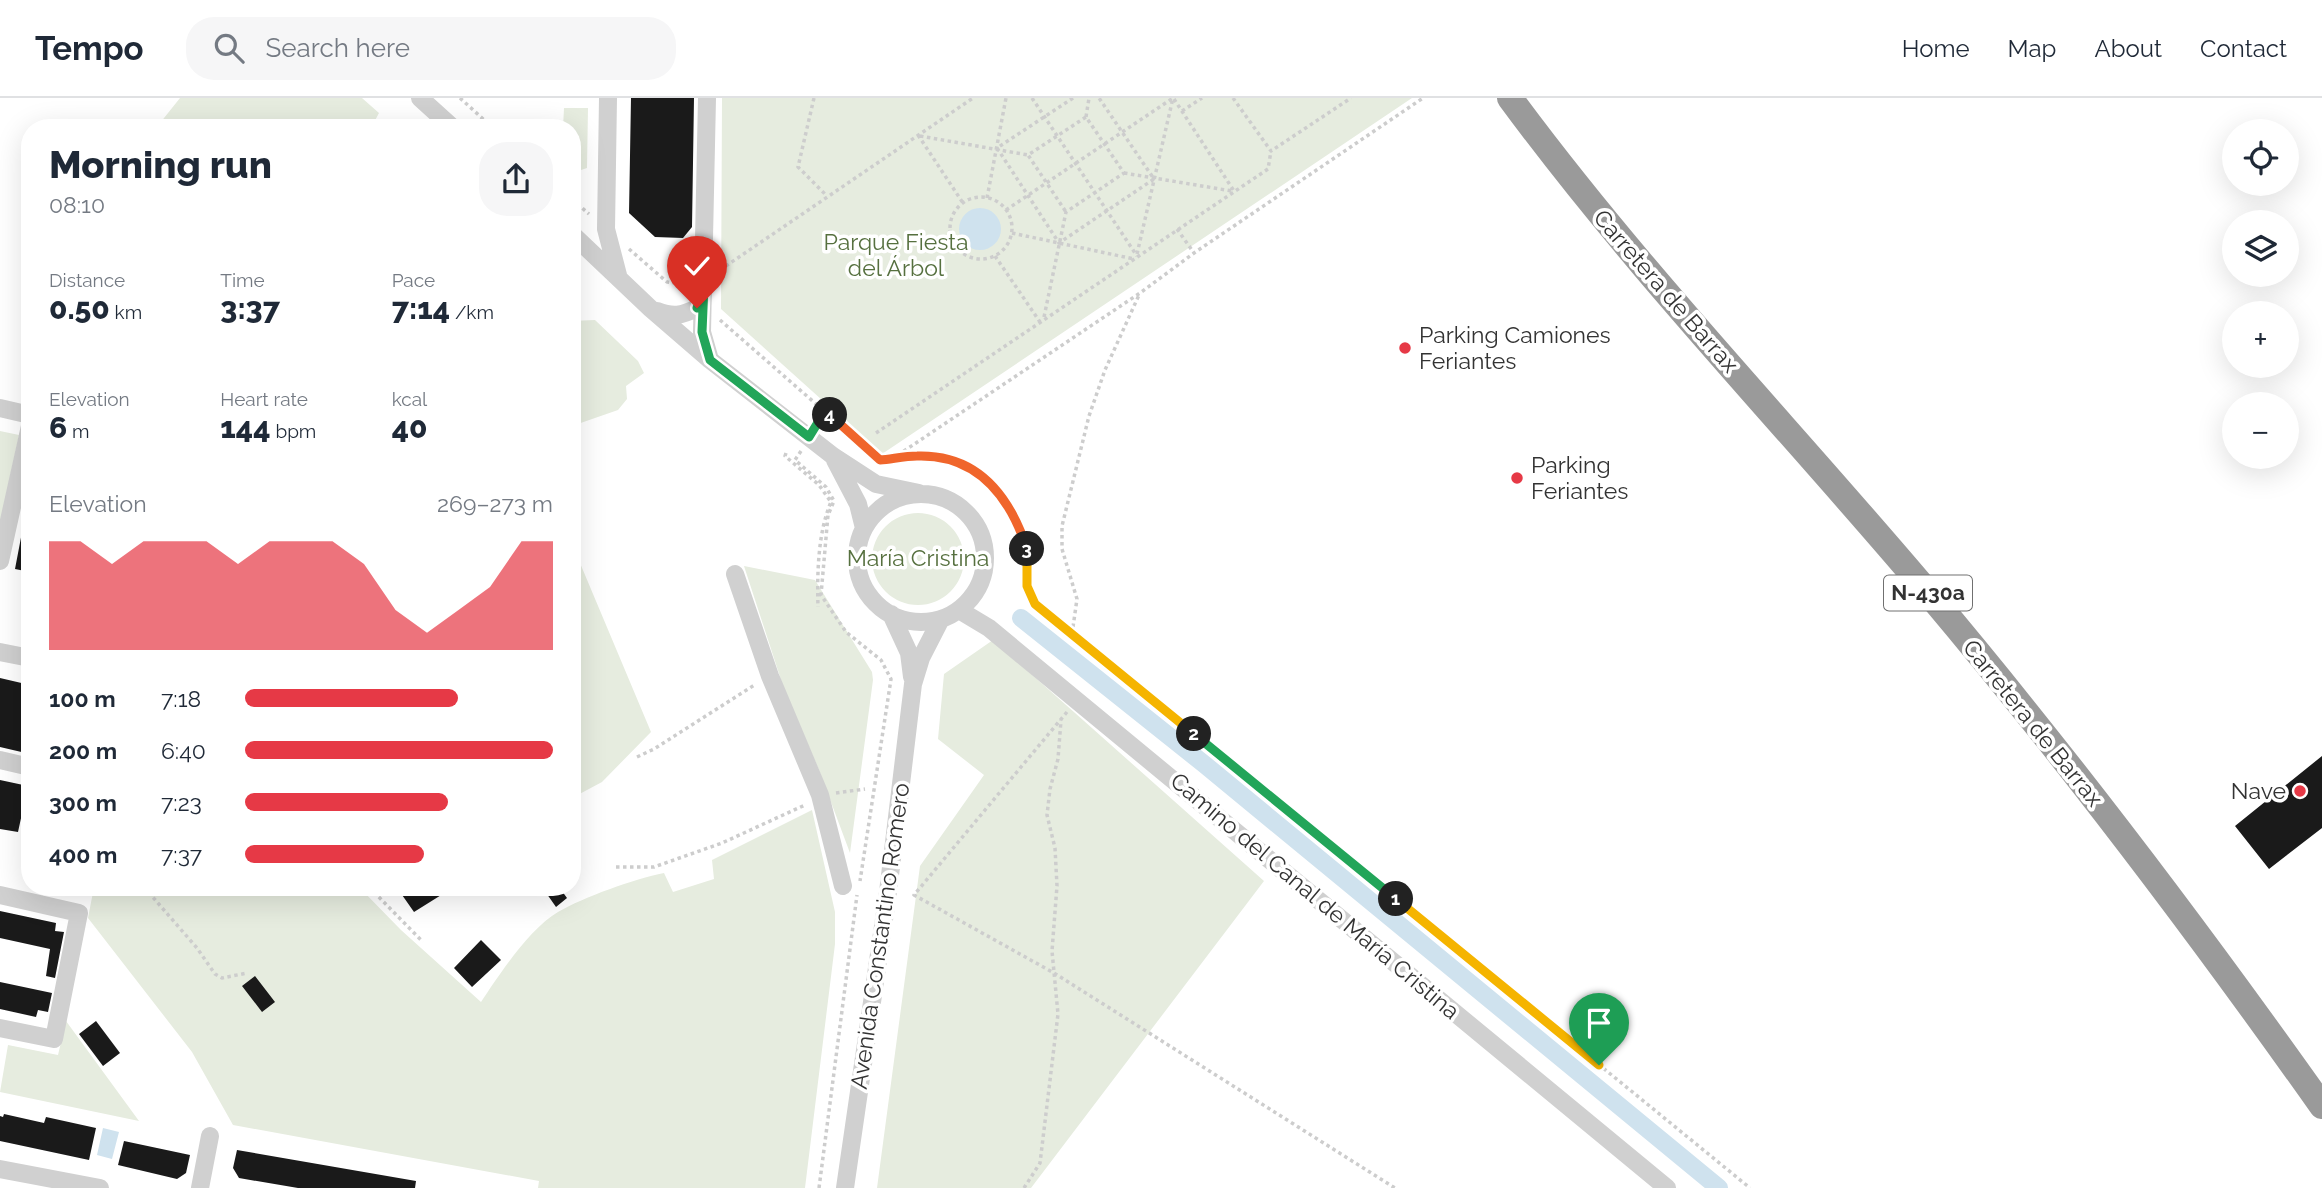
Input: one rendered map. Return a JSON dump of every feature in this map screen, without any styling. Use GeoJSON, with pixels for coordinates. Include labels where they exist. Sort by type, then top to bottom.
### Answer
{"type":"FeatureCollection","features":[{"type":"Feature","properties":{"kind":"highway","name":"Carretera de Barrax"},"geometry":{"type":"LineString","coordinates":[[1510,98],[1569,178],[1626,246],[1930,595],[2017,702],[2125,839],[2322,1106]]}},
{"type":"Feature","properties":{"kind":"street"},"geometry":{"type":"LineString","coordinates":[[420,98],[443,119]]}},
{"type":"Feature","properties":{"kind":"street"},"geometry":{"type":"LineString","coordinates":[[608,98],[606,229],[612,259],[620,279]]}},
{"type":"Feature","properties":{"kind":"street"},"geometry":{"type":"LineString","coordinates":[[707,98],[710,279],[702,332],[710,360]]}},
{"type":"Feature","properties":{"kind":"street"},"geometry":{"type":"LineString","coordinates":[[581,233],[595,234],[606,229]]}},
{"type":"Feature","properties":{"kind":"street"},"geometry":{"type":"LineString","coordinates":[[581,242],[651,309],[710,360],[833,456],[876,484],[939,496],[957,505],[972,519],[982,537],[985,557],[982,578],[973,596],[959,610],[941,619],[916,622],[881,609],[867,594],[859,575],[856,555],[864,528],[877,510],[889,501],[919,493]]}},
{"type":"Feature","properties":{"kind":"street"},"geometry":{"type":"LineString","coordinates":[[651,309],[677,317],[697,308],[710,279]]}},
{"type":"Feature","properties":{"kind":"street"},"geometry":{"type":"LineString","coordinates":[[0,408],[21,413]]}},
{"type":"Feature","properties":{"kind":"street"},"geometry":{"type":"LineString","coordinates":[[833,456],[855,497],[864,528]]}},
{"type":"Feature","properties":{"kind":"street"},"geometry":{"type":"LineString","coordinates":[[0,561],[21,466]]}},
{"type":"Feature","properties":{"kind":"street"},"geometry":{"type":"LineString","coordinates":[[735,574],[770,676],[820,795],[843,887]]}},
{"type":"Feature","properties":{"kind":"street","name":"Camino del Canal de María Cristina"},"geometry":{"type":"LineString","coordinates":[[959,610],[989,628],[1076,699],[1667,1188]]}},
{"type":"Feature","properties":{"kind":"street","name":"Avenida Constantino Romero"},"geometry":{"type":"LineString","coordinates":[[891,614],[909,653],[913,684]]}},
{"type":"Feature","properties":{"kind":"street","name":"Avenida Constantino Romero"},"geometry":{"type":"LineString","coordinates":[[845,1188],[888,892],[913,684],[921,658],[941,619]]}},
{"type":"Feature","properties":{"kind":"street"},"geometry":{"type":"LineString","coordinates":[[0,652],[21,656]]}},
{"type":"Feature","properties":{"kind":"street"},"geometry":{"type":"LineString","coordinates":[[0,760],[21,765]]}},
{"type":"Feature","properties":{"kind":"street"},"geometry":{"type":"LineString","coordinates":[[0,894],[79,913],[54,1039],[0,1028]]}},
{"type":"Feature","properties":{"kind":"street"},"geometry":{"type":"LineString","coordinates":[[200,1188],[210,1136]]}},
{"type":"Feature","properties":{"kind":"street"},"geometry":{"type":"LineString","coordinates":[[0,1170],[100,1188]]}},
{"type":"Feature","properties":{"kind":"path"},"geometry":{"type":"LineString","coordinates":[[460,98],[483,119]]}},
{"type":"Feature","properties":{"kind":"path"},"geometry":{"type":"LineString","coordinates":[[814,98],[798,167],[827,197]]}},
{"type":"Feature","properties":{"kind":"path"},"geometry":{"type":"LineString","coordinates":[[606,229],[667,282],[710,279],[973,98]]}},
{"type":"Feature","properties":{"kind":"path"},"geometry":{"type":"LineString","coordinates":[[987,198],[1006,98]]}},
{"type":"Feature","properties":{"kind":"path"},"geometry":{"type":"LineString","coordinates":[[1032,98],[1135,257]]}},
{"type":"Feature","properties":{"kind":"path"},"geometry":{"type":"LineString","coordinates":[[997,148],[1073,98]]}},
{"type":"Feature","properties":{"kind":"path"},"geometry":{"type":"LineString","coordinates":[[1089,98],[1086,117],[1124,173],[1234,191]]}},
{"type":"Feature","properties":{"kind":"path"},"geometry":{"type":"LineString","coordinates":[[1099,98],[1154,179]]}},
{"type":"Feature","properties":{"kind":"path"},"geometry":{"type":"LineString","coordinates":[[1006,210],[1173,98]]}},
{"type":"Feature","properties":{"kind":"path"},"geometry":{"type":"LineString","coordinates":[[1173,98],[1234,191]]}},
{"type":"Feature","properties":{"kind":"path"},"geometry":{"type":"LineString","coordinates":[[1135,257],[1173,98]]}},
{"type":"Feature","properties":{"kind":"path"},"geometry":{"type":"LineString","coordinates":[[1182,111],[1202,98]]}},
{"type":"Feature","properties":{"kind":"path"},"geometry":{"type":"LineString","coordinates":[[876,433],[1268,169],[1271,151],[1233,98]]}},
{"type":"Feature","properties":{"kind":"path"},"geometry":{"type":"LineString","coordinates":[[1271,151],[1352,98]]}},
{"type":"Feature","properties":{"kind":"path"},"geometry":{"type":"LineString","coordinates":[[715,313],[726,328],[880,460],[891,459],[1140,293],[1194,253],[1423,98]]}},
{"type":"Feature","properties":{"kind":"path"},"geometry":{"type":"LineString","coordinates":[[1028,155],[1086,117]]}},
{"type":"Feature","properties":{"kind":"path"},"geometry":{"type":"LineString","coordinates":[[918,135],[1028,155],[1066,212]]}},
{"type":"Feature","properties":{"kind":"path"},"geometry":{"type":"LineString","coordinates":[[918,135],[963,203]]}},
{"type":"Feature","properties":{"kind":"path"},"geometry":{"type":"LineString","coordinates":[[997,148],[1059,243]]}},
{"type":"Feature","properties":{"kind":"path"},"geometry":{"type":"LineString","coordinates":[[1042,321],[1066,212],[1124,173]]}},
{"type":"Feature","properties":{"kind":"path"},"geometry":{"type":"LineString","coordinates":[[1059,243],[1154,179]]}},
{"type":"Feature","properties":{"kind":"path"},"geometry":{"type":"LineString","coordinates":[[971,198],[987,198],[999,203],[1006,210],[1011,219],[1012,233],[1004,249],[995,256],[974,258],[957,246],[950,228],[956,210],[963,203],[971,198]]}},
{"type":"Feature","properties":{"kind":"path"},"geometry":{"type":"LineString","coordinates":[[1177,229],[1194,253]]}},
{"type":"Feature","properties":{"kind":"path"},"geometry":{"type":"LineString","coordinates":[[1012,233],[1135,257]]}},
{"type":"Feature","properties":{"kind":"path"},"geometry":{"type":"LineString","coordinates":[[995,256],[1042,321]]}},
{"type":"Feature","properties":{"kind":"path"},"geometry":{"type":"LineString","coordinates":[[1072,634],[1077,598],[1062,550],[1062,526],[1089,416],[1105,370],[1140,293]]}},
{"type":"Feature","properties":{"kind":"path"},"geometry":{"type":"LineString","coordinates":[[795,460],[825,411]]}},
{"type":"Feature","properties":{"kind":"path"},"geometry":{"type":"LineString","coordinates":[[818,607],[817,583],[825,515],[831,502],[819,485],[785,456],[786,453],[826,486],[834,501],[828,515],[821,595],[846,632],[881,660],[891,679],[853,923],[819,1188]]}},
{"type":"Feature","properties":{"kind":"path","name":"Camino del Canal de María Cristina"},"geometry":{"type":"LineString","coordinates":[[891,459],[918,456],[944,458],[968,466],[1004,498],[1017,520],[1028,554],[1027,586],[1035,604],[1750,1188]]}},
{"type":"Feature","properties":{"kind":"path"},"geometry":{"type":"LineString","coordinates":[[637,757],[770,676]]}},
{"type":"Feature","properties":{"kind":"path"},"geometry":{"type":"LineString","coordinates":[[1076,699],[914,895],[1054,973],[1395,1188]]}},
{"type":"Feature","properties":{"kind":"path"},"geometry":{"type":"LineString","coordinates":[[1024,1188],[1040,1163],[1058,1014],[1052,951],[1057,886],[1055,848],[1047,815],[1058,759],[1062,718]]}},
{"type":"Feature","properties":{"kind":"path"},"geometry":{"type":"LineString","coordinates":[[616,867],[654,867],[722,843],[825,792],[865,789]]}},
{"type":"Feature","properties":{"kind":"path"},"geometry":{"type":"LineString","coordinates":[[152,896],[197,948],[215,974],[222,978],[247,973]]}},
{"type":"Feature","properties":{"kind":"path"},"geometry":{"type":"LineString","coordinates":[[378,896],[423,942]]}},
{"type":"Feature","properties":{"kind":"green space"},"geometry":{"type":"Polygon","coordinates":[[[180,98],[362,98],[379,113],[376,119],[163,119],[180,98]]]}},
{"type":"Feature","properties":{"kind":"green space","name":"Parque Fiesta del Árbol"},"geometry":{"type":"Polygon","coordinates":[[[722,98],[1412,98],[882,454],[721,309],[722,98]]]}},
{"type":"Feature","properties":{"kind":"green space"},"geometry":{"type":"Polygon","coordinates":[[[564,108],[588,108],[587,168],[581,170],[581,119],[563,119],[564,108]]]}},
{"type":"Feature","properties":{"kind":"green space"},"geometry":{"type":"Polygon","coordinates":[[[595,320],[638,361],[644,373],[626,386],[627,399],[618,410],[581,423],[581,321],[595,320]]]}},
{"type":"Feature","properties":{"kind":"green space"},"geometry":{"type":"Polygon","coordinates":[[[0,431],[19,435],[0,524],[0,431]]]}},
{"type":"Feature","properties":{"kind":"green space","name":"María Cristina"},"geometry":{"type":"Polygon","coordinates":[[[918,513],[935,517],[950,527],[960,542],[964,559],[960,576],[950,591],[935,601],[918,605],[901,601],[886,591],[876,576],[872,559],[876,542],[886,527],[901,517],[918,513]]]}},
{"type":"Feature","properties":{"kind":"green space"},"geometry":{"type":"Polygon","coordinates":[[[581,565],[651,732],[602,782],[581,793],[581,565]]]}},
{"type":"Feature","properties":{"kind":"green space"},"geometry":{"type":"Polygon","coordinates":[[[744,566],[815,580],[872,672],[850,853],[819,770],[784,689],[744,566]]]}},
{"type":"Feature","properties":{"kind":"green space"},"geometry":{"type":"Polygon","coordinates":[[[993,640],[1264,881],[1031,1188],[877,1188],[920,866],[984,775],[938,739],[944,674],[993,640]]]}},
{"type":"Feature","properties":{"kind":"green space"},"geometry":{"type":"Polygon","coordinates":[[[812,810],[835,912],[835,944],[805,1188],[538,1188],[539,1181],[233,1125],[192,1052],[88,918],[92,896],[368,896],[401,930],[481,1002],[536,929],[558,912],[610,889],[664,873],[673,892],[714,879],[712,860],[812,810]]]}},
{"type":"Feature","properties":{"kind":"green space"},"geometry":{"type":"Polygon","coordinates":[[[66,1021],[139,1121],[0,1092],[8,1045],[58,1055],[66,1021]]]}},
{"type":"Feature","properties":{"kind":"water"},"geometry":{"type":"Polygon","coordinates":[[[980,208],[995,214],[1001,229],[995,244],[980,250],[965,244],[959,229],[965,214],[980,208]]]}},
{"type":"Feature","properties":{"kind":"water"},"geometry":{"type":"Polygon","coordinates":[[[103,1128],[119,1132],[112,1159],[97,1155],[103,1128]]]}},
{"type":"Feature","properties":{"kind":"building"},"geometry":{"type":"Polygon","coordinates":[[[631,98],[694,98],[692,227],[683,238],[655,237],[629,213],[631,98]]]}},
{"type":"Feature","properties":{"kind":"building"},"geometry":{"type":"Polygon","coordinates":[[[21,538],[21,570],[15,569],[21,538]]]}},
{"type":"Feature","properties":{"kind":"building"},"geometry":{"type":"Polygon","coordinates":[[[0,678],[21,683],[21,752],[0,747],[0,678]]]}},
{"type":"Feature","properties":{"kind":"building","name":"Nave"},"geometry":{"type":"Polygon","coordinates":[[[2322,756],[2322,828],[2269,869],[2235,826],[2322,756]]]}},
{"type":"Feature","properties":{"kind":"building"},"geometry":{"type":"Polygon","coordinates":[[[0,780],[21,784],[21,818],[18,832],[0,829],[0,780]]]}},
{"type":"Feature","properties":{"kind":"building"},"geometry":{"type":"Polygon","coordinates":[[[403,896],[440,896],[414,912],[403,896]]]}},
{"type":"Feature","properties":{"kind":"building"},"geometry":{"type":"Polygon","coordinates":[[[548,896],[566,896],[567,898],[556,907],[548,896]]]}},
{"type":"Feature","properties":{"kind":"building"},"geometry":{"type":"Polygon","coordinates":[[[0,911],[56,923],[55,931],[64,932],[55,978],[46,976],[50,949],[0,938],[0,911]]]}},
{"type":"Feature","properties":{"kind":"building"},"geometry":{"type":"Polygon","coordinates":[[[481,940],[501,960],[472,987],[454,968],[481,940]]]}},
{"type":"Feature","properties":{"kind":"building"},"geometry":{"type":"Polygon","coordinates":[[[255,976],[275,1002],[262,1012],[242,986],[255,976]]]}},
{"type":"Feature","properties":{"kind":"building"},"geometry":{"type":"Polygon","coordinates":[[[0,982],[52,993],[48,1012],[38,1010],[36,1017],[0,1009],[0,982]]]}},
{"type":"Feature","properties":{"kind":"building"},"geometry":{"type":"Polygon","coordinates":[[[96,1021],[120,1053],[103,1066],[79,1034],[96,1021]]]}},
{"type":"Feature","properties":{"kind":"building"},"geometry":{"type":"Polygon","coordinates":[[[4,1114],[44,1123],[46,1117],[96,1128],[89,1160],[0,1141],[0,1116],[3,1117],[4,1114]]]}},
{"type":"Feature","properties":{"kind":"building"},"geometry":{"type":"Polygon","coordinates":[[[124,1141],[190,1155],[186,1173],[177,1179],[118,1165],[124,1141]]]}},
{"type":"Feature","properties":{"kind":"building"},"geometry":{"type":"Polygon","coordinates":[[[237,1150],[416,1181],[415,1188],[298,1188],[239,1178],[233,1168],[237,1150]]]}},
{"type":"Feature","properties":{"kind":"waterway"},"geometry":{"type":"LineString","coordinates":[[1021,618],[1204,764],[1719,1188]]}},
{"type":"Feature","properties":{"kind":"place","name":"Parking Camiones Feriantes"},"geometry":{"type":"Point","coordinates":[1405,348]}},
{"type":"Feature","properties":{"kind":"place","name":"Parking Feriantes"},"geometry":{"type":"Point","coordinates":[1517,478]}},
{"type":"Feature","properties":{"kind":"place","name":"Nave"},"geometry":{"type":"Point","coordinates":[2300,791]}},
{"type":"Feature","properties":{"kind":"route"},"geometry":{"type":"LineString","coordinates":[[697,308],[704,285],[702,332],[710,360],[809,437],[825,411],[880,460],[918,456],[944,458],[968,466],[988,482],[1004,498],[1017,520],[1028,554],[1027,586],[1035,604],[1599,1065]]}}]}
